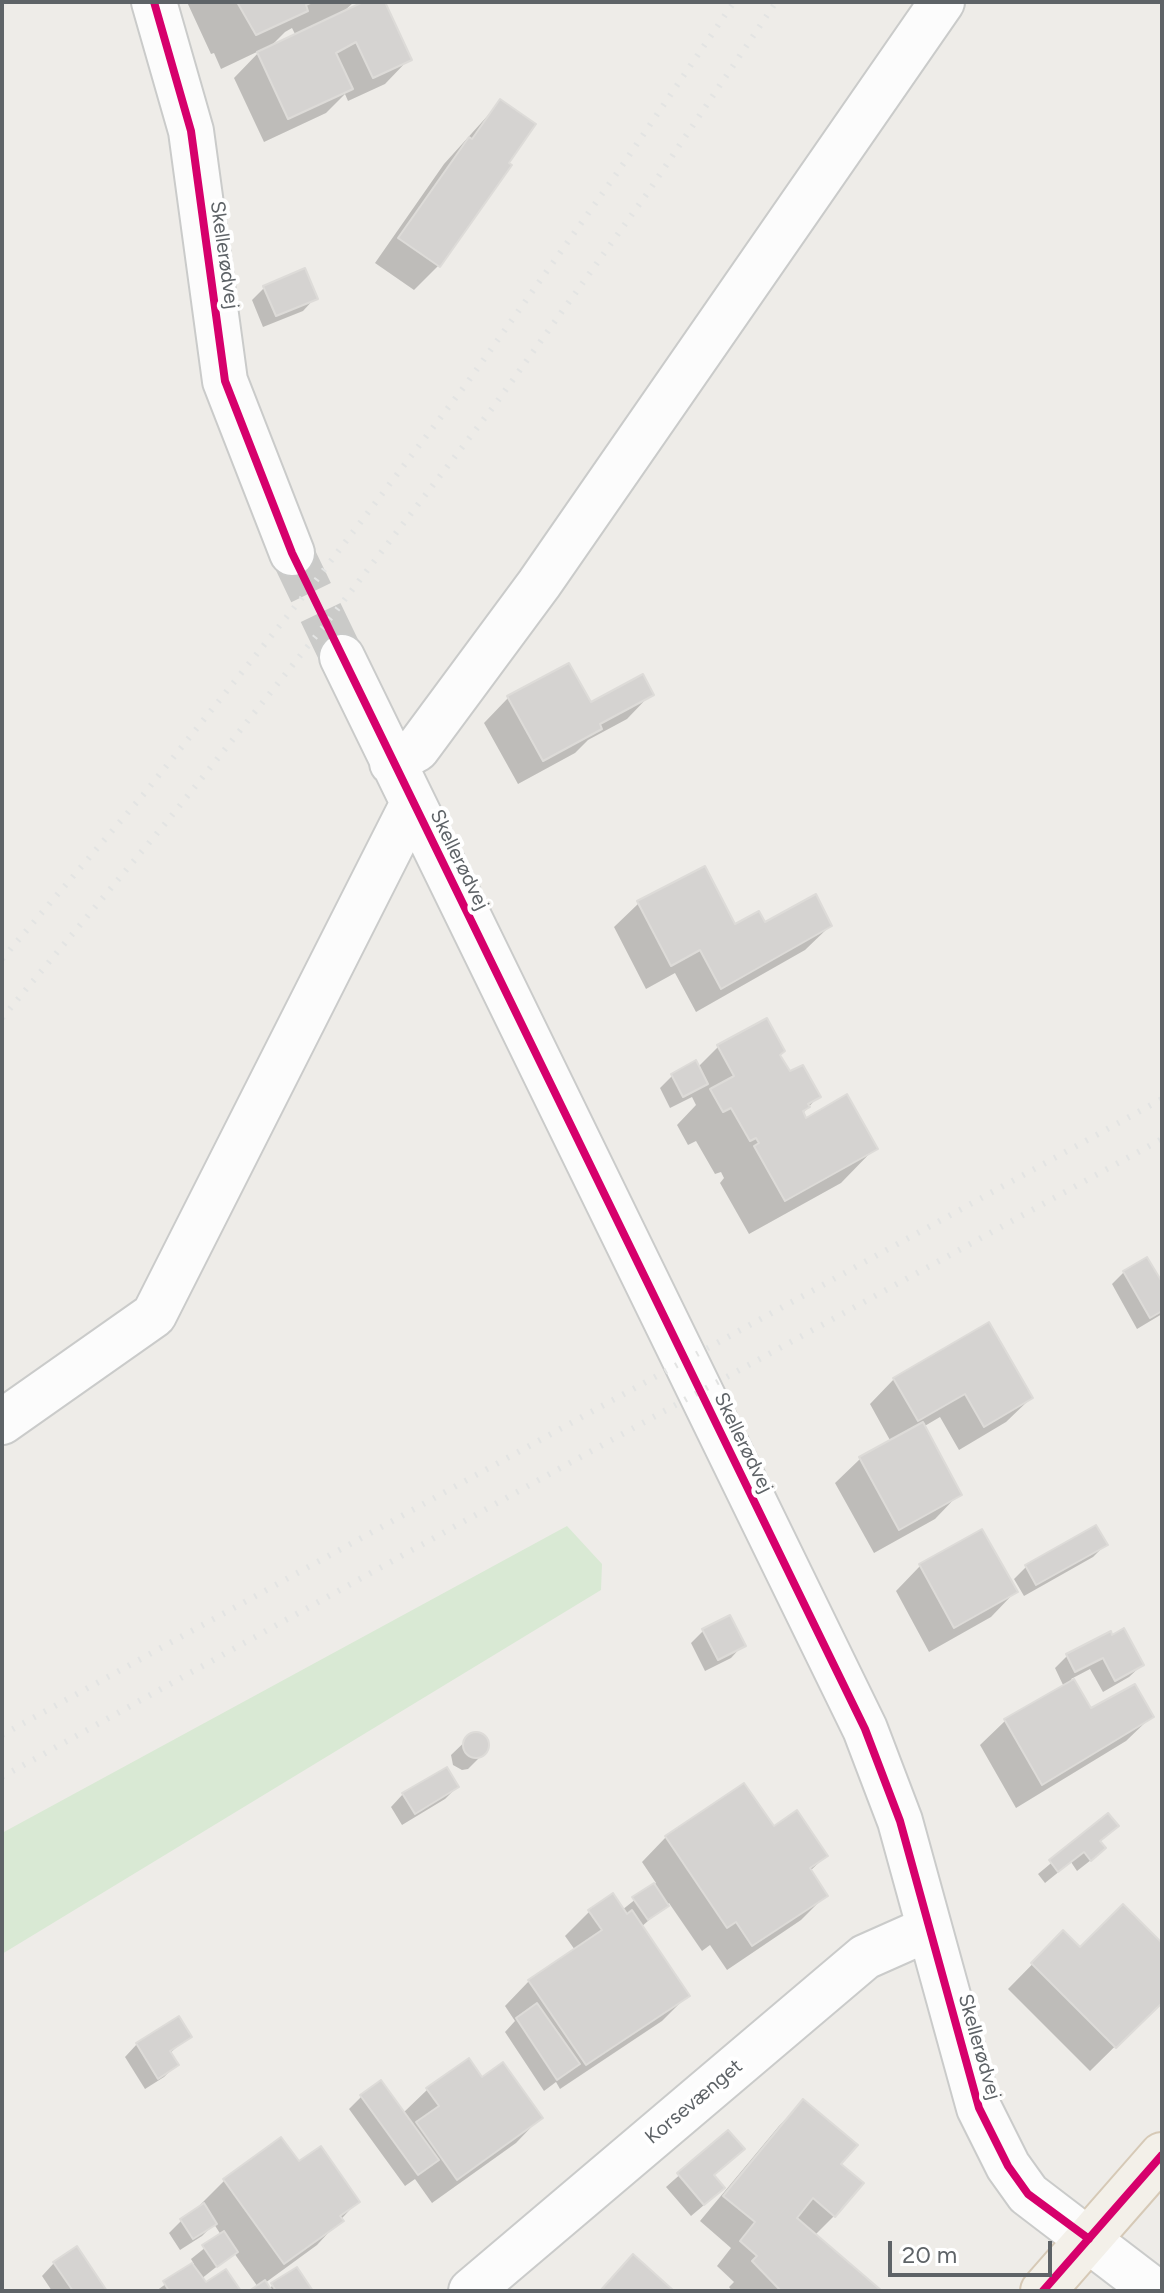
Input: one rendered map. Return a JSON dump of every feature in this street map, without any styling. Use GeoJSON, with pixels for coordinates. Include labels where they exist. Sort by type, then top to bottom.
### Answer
{"type":"FeatureCollection","features":[{"type":"Feature","properties":{"kind":"main road"},"geometry":{"type":"LineString","coordinates":[[1043,2291],[1162,2155]]}},
{"type":"Feature","properties":{"kind":"street","name":"Skellerødvej"},"geometry":{"type":"LineString","coordinates":[[154,2],[191,131],[225,381],[292,553]]}},
{"type":"Feature","properties":{"kind":"street"},"geometry":{"type":"LineString","coordinates":[[392,763],[417,749],[539,584],[942,2]]}},
{"type":"Feature","properties":{"kind":"street","name":"Skellerødvej"},"geometry":{"type":"LineString","coordinates":[[342,657],[865,1729],[900,1821],[979,2108],[1008,2166],[1028,2194],[1155,2291]]}},
{"type":"Feature","properties":{"kind":"street"},"geometry":{"type":"LineString","coordinates":[[2,1422],[154,1315],[413,803]]}},
{"type":"Feature","properties":{"kind":"street","name":"Korsevænget"},"geometry":{"type":"LineString","coordinates":[[471,2291],[865,1957],[928,1929]]}},
{"type":"Feature","properties":{"kind":"green space"},"geometry":{"type":"Polygon","coordinates":[[[567,1526],[602,1564],[601,1590],[2,1954],[2,1833],[567,1526]]]}},
{"type":"Feature","properties":{"kind":"building"},"geometry":{"type":"Polygon","coordinates":[[[237,2],[312,2],[306,5],[308,11],[256,35],[237,2]]]}},
{"type":"Feature","properties":{"kind":"building"},"geometry":{"type":"Polygon","coordinates":[[[363,2],[385,2],[412,60],[373,78],[356,42],[336,53],[353,89],[288,119],[257,52],[363,2]]]}},
{"type":"Feature","properties":{"kind":"building"},"geometry":{"type":"Polygon","coordinates":[[[500,99],[536,124],[509,163],[512,165],[440,267],[398,238],[469,137],[472,139],[500,99]]]}},
{"type":"Feature","properties":{"kind":"building"},"geometry":{"type":"Polygon","coordinates":[[[305,268],[318,299],[276,316],[263,286],[305,268]]]}},
{"type":"Feature","properties":{"kind":"building"},"geometry":{"type":"Polygon","coordinates":[[[569,663],[591,702],[643,674],[654,695],[600,724],[602,729],[543,761],[507,696],[569,663]]]}},
{"type":"Feature","properties":{"kind":"building"},"geometry":{"type":"Polygon","coordinates":[[[705,866],[735,924],[759,911],[765,922],[816,894],[832,926],[721,989],[700,950],[671,966],[637,901],[705,866]]]}},
{"type":"Feature","properties":{"kind":"building"},"geometry":{"type":"Polygon","coordinates":[[[767,1018],[785,1051],[780,1055],[790,1071],[803,1065],[821,1097],[808,1104],[810,1107],[803,1111],[806,1118],[847,1094],[878,1149],[785,1201],[754,1146],[759,1143],[756,1138],[750,1141],[731,1108],[723,1112],[710,1089],[734,1076],[717,1045],[767,1018]]]}},
{"type":"Feature","properties":{"kind":"building"},"geometry":{"type":"Polygon","coordinates":[[[696,1060],[708,1084],[683,1097],[671,1074],[696,1060]]]}},
{"type":"Feature","properties":{"kind":"building"},"geometry":{"type":"Polygon","coordinates":[[[1147,1257],[1162,1282],[1162,1311],[1150,1318],[1123,1271],[1147,1257]]]}},
{"type":"Feature","properties":{"kind":"building"},"geometry":{"type":"Polygon","coordinates":[[[989,1322],[1033,1398],[984,1427],[965,1394],[918,1421],[893,1378],[989,1322]]]}},
{"type":"Feature","properties":{"kind":"building"},"geometry":{"type":"Polygon","coordinates":[[[923,1422],[962,1495],[899,1530],[859,1457],[923,1422]]]}},
{"type":"Feature","properties":{"kind":"building"},"geometry":{"type":"Polygon","coordinates":[[[1096,1525],[1108,1545],[1036,1585],[1025,1565],[1096,1525]]]}},
{"type":"Feature","properties":{"kind":"building"},"geometry":{"type":"Polygon","coordinates":[[[982,1529],[1018,1592],[954,1628],[919,1564],[982,1529]]]}},
{"type":"Feature","properties":{"kind":"building"},"geometry":{"type":"Polygon","coordinates":[[[730,1615],[746,1646],[718,1660],[702,1629],[730,1615]]]}},
{"type":"Feature","properties":{"kind":"building"},"geometry":{"type":"Polygon","coordinates":[[[1124,1628],[1144,1665],[1115,1681],[1103,1658],[1075,1672],[1066,1654],[1111,1631],[1112,1635],[1124,1628]]]}},
{"type":"Feature","properties":{"kind":"building"},"geometry":{"type":"Polygon","coordinates":[[[1074,1679],[1091,1708],[1135,1684],[1154,1717],[1042,1785],[1004,1719],[1074,1679]]]}},
{"type":"Feature","properties":{"kind":"building"},"geometry":{"type":"Polygon","coordinates":[[[476,1732],[485,1736],[489,1745],[485,1754],[476,1758],[467,1754],[463,1745],[467,1736],[476,1732]]]}},
{"type":"Feature","properties":{"kind":"building"},"geometry":{"type":"Polygon","coordinates":[[[447,1767],[459,1787],[415,1814],[402,1793],[447,1767]]]}},
{"type":"Feature","properties":{"kind":"building"},"geometry":{"type":"Polygon","coordinates":[[[744,1783],[774,1826],[797,1810],[828,1856],[810,1868],[828,1896],[752,1946],[736,1922],[727,1928],[665,1836],[744,1783]]]}},
{"type":"Feature","properties":{"kind":"building"},"geometry":{"type":"Polygon","coordinates":[[[1108,1813],[1119,1826],[1100,1841],[1106,1848],[1091,1861],[1084,1852],[1058,1872],[1049,1860],[1108,1813]]]}},
{"type":"Feature","properties":{"kind":"building"},"geometry":{"type":"Polygon","coordinates":[[[654,1883],[669,1906],[648,1920],[632,1897],[654,1883]]]}},
{"type":"Feature","properties":{"kind":"building"},"geometry":{"type":"Polygon","coordinates":[[[613,1893],[627,1914],[632,1910],[690,1996],[586,2065],[528,1980],[602,1930],[588,1910],[613,1893]]]}},
{"type":"Feature","properties":{"kind":"building"},"geometry":{"type":"Polygon","coordinates":[[[1123,1904],[1162,1943],[1162,2003],[1116,2048],[1031,1963],[1063,1930],[1080,1947],[1123,1904]]]}},
{"type":"Feature","properties":{"kind":"building"},"geometry":{"type":"Polygon","coordinates":[[[537,2003],[580,2064],[557,2080],[516,2018],[537,2003]]]}},
{"type":"Feature","properties":{"kind":"building"},"geometry":{"type":"Polygon","coordinates":[[[179,2016],[192,2037],[170,2051],[179,2065],[158,2079],[136,2043],[179,2016]]]}},
{"type":"Feature","properties":{"kind":"building"},"geometry":{"type":"Polygon","coordinates":[[[469,2058],[482,2077],[503,2062],[543,2118],[457,2180],[416,2122],[439,2106],[426,2088],[469,2058]]]}},
{"type":"Feature","properties":{"kind":"building"},"geometry":{"type":"Polygon","coordinates":[[[381,2080],[439,2160],[418,2175],[360,2095],[381,2080]]]}},
{"type":"Feature","properties":{"kind":"building"},"geometry":{"type":"Polygon","coordinates":[[[803,2099],[858,2145],[841,2164],[864,2183],[835,2217],[813,2198],[797,2218],[882,2291],[781,2291],[752,2261],[757,2256],[740,2241],[755,2222],[723,2196],[803,2099]]]}},
{"type":"Feature","properties":{"kind":"building"},"geometry":{"type":"Polygon","coordinates":[[[728,2130],[745,2149],[714,2175],[725,2188],[704,2205],[677,2173],[728,2130]]]}},
{"type":"Feature","properties":{"kind":"building"},"geometry":{"type":"Polygon","coordinates":[[[281,2137],[299,2161],[321,2146],[360,2202],[340,2216],[344,2221],[284,2264],[223,2179],[281,2137]]]}},
{"type":"Feature","properties":{"kind":"building"},"geometry":{"type":"Polygon","coordinates":[[[204,2203],[217,2224],[193,2239],[180,2219],[204,2203]]]}},
{"type":"Feature","properties":{"kind":"building"},"geometry":{"type":"Polygon","coordinates":[[[224,2231],[238,2252],[217,2267],[202,2245],[224,2231]]]}},
{"type":"Feature","properties":{"kind":"building"},"geometry":{"type":"Polygon","coordinates":[[[77,2246],[107,2291],[73,2291],[53,2262],[77,2246]]]}},
{"type":"Feature","properties":{"kind":"building"},"geometry":{"type":"Polygon","coordinates":[[[633,2254],[674,2291],[600,2291],[633,2254]]]}},
{"type":"Feature","properties":{"kind":"building"},"geometry":{"type":"Polygon","coordinates":[[[192,2263],[206,2282],[226,2269],[241,2291],[169,2291],[163,2281],[192,2263]]]}},
{"type":"Feature","properties":{"kind":"building"},"geometry":{"type":"Polygon","coordinates":[[[297,2267],[313,2291],[276,2291],[271,2283],[297,2267]]]}},
{"type":"Feature","properties":{"kind":"building"},"geometry":{"type":"Polygon","coordinates":[[[265,2280],[272,2291],[249,2291],[265,2280]]]}},
{"type":"Feature","properties":{"kind":"tunnel"},"geometry":{"type":"LineString","coordinates":[[292,553],[342,657]]}},
{"type":"Feature","properties":{"kind":"railway"},"geometry":{"type":"LineString","coordinates":[[2,959],[143,795],[314,583],[467,383],[734,2]]}},
{"type":"Feature","properties":{"kind":"railway"},"geometry":{"type":"LineString","coordinates":[[2,1018],[169,819],[332,616],[494,406],[646,195],[776,2]]}},
{"type":"Feature","properties":{"kind":"railway"},"geometry":{"type":"LineString","coordinates":[[2,1735],[1162,1099]]}},
{"type":"Feature","properties":{"kind":"railway"},"geometry":{"type":"LineString","coordinates":[[2,1777],[1162,1139]]}},
{"type":"Feature","properties":{"kind":"cycle path"},"geometry":{"type":"LineString","coordinates":[[154,2],[191,131],[225,381],[292,553],[865,1729],[900,1821],[979,2108],[1008,2166],[1028,2194],[1089,2239]]}},
{"type":"Feature","properties":{"kind":"cycle path"},"geometry":{"type":"LineString","coordinates":[[1043,2291],[1162,2155]]}}]}
